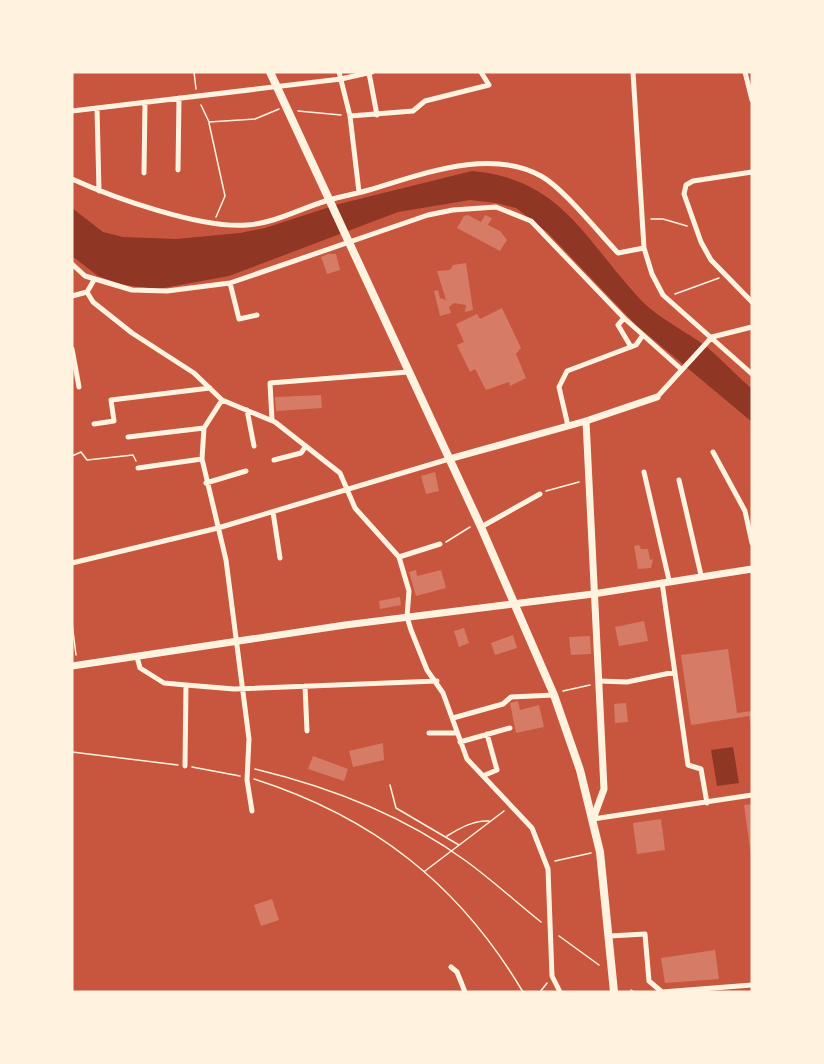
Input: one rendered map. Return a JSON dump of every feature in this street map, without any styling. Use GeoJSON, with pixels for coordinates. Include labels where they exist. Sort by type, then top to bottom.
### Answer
{"type":"FeatureCollection","features":[{"type":"Feature","properties":{"kind":"main road"},"geometry":{"type":"LineString","coordinates":[[270,72],[480,524],[554,695],[580,770],[600,852],[614,992]]}},
{"type":"Feature","properties":{"kind":"street"},"geometry":{"type":"LineString","coordinates":[[339,72],[350,116],[359,192]]}},
{"type":"Feature","properties":{"kind":"street"},"geometry":{"type":"LineString","coordinates":[[72,111],[341,79],[370,72],[377,115]]}},
{"type":"Feature","properties":{"kind":"street"},"geometry":{"type":"LineString","coordinates":[[350,116],[412,111],[425,101],[489,85],[482,72]]}},
{"type":"Feature","properties":{"kind":"street"},"geometry":{"type":"LineString","coordinates":[[633,72],[641,219],[644,248],[652,274],[665,297],[752,375]]}},
{"type":"Feature","properties":{"kind":"street"},"geometry":{"type":"LineString","coordinates":[[745,72],[752,100]]}},
{"type":"Feature","properties":{"kind":"street"},"geometry":{"type":"LineString","coordinates":[[178,98],[178,170]]}},
{"type":"Feature","properties":{"kind":"street"},"geometry":{"type":"LineString","coordinates":[[144,173],[145,102]]}},
{"type":"Feature","properties":{"kind":"street"},"geometry":{"type":"LineString","coordinates":[[97,108],[99,191]]}},
{"type":"Feature","properties":{"kind":"street"},"geometry":{"type":"LineString","coordinates":[[72,179],[146,207],[244,226],[265,223],[329,200],[460,167],[488,164],[513,166],[542,176],[574,206],[618,254],[644,248]]}},
{"type":"Feature","properties":{"kind":"street"},"geometry":{"type":"LineString","coordinates":[[752,172],[693,182],[686,185],[684,194],[701,242],[711,260],[752,302]]}},
{"type":"Feature","properties":{"kind":"street"},"geometry":{"type":"LineString","coordinates":[[72,264],[85,276],[94,280],[143,292],[230,283],[428,215],[453,210],[496,207],[531,221],[624,318],[682,368]]}},
{"type":"Feature","properties":{"kind":"street"},"geometry":{"type":"LineString","coordinates":[[72,296],[87,292],[94,280]]}},
{"type":"Feature","properties":{"kind":"street"},"geometry":{"type":"LineString","coordinates":[[230,283],[239,319],[257,315]]}},
{"type":"Feature","properties":{"kind":"street"},"geometry":{"type":"LineString","coordinates":[[87,292],[93,302],[132,333],[194,373],[222,400],[272,420],[340,473],[355,508],[399,557],[409,591],[407,617],[427,670],[437,681],[453,718],[467,759],[485,775],[532,828],[548,869],[552,976],[560,992]]}},
{"type":"Feature","properties":{"kind":"street"},"geometry":{"type":"LineString","coordinates":[[624,318],[618,325],[631,347]]}},
{"type":"Feature","properties":{"kind":"street"},"geometry":{"type":"LineString","coordinates":[[72,563],[218,528],[586,421],[657,398],[712,337],[752,327]]}},
{"type":"Feature","properties":{"kind":"street"},"geometry":{"type":"LineString","coordinates":[[568,426],[559,387],[567,371],[631,347],[643,335]]}},
{"type":"Feature","properties":{"kind":"street"},"geometry":{"type":"LineString","coordinates":[[72,349],[79,387]]}},
{"type":"Feature","properties":{"kind":"street"},"geometry":{"type":"LineString","coordinates":[[272,420],[270,383],[408,372]]}},
{"type":"Feature","properties":{"kind":"street"},"geometry":{"type":"LineString","coordinates":[[94,424],[114,421],[111,400],[210,388]]}},
{"type":"Feature","properties":{"kind":"street"},"geometry":{"type":"LineString","coordinates":[[222,400],[204,428],[202,459],[226,560],[249,739],[248,777],[252,811]]}},
{"type":"Feature","properties":{"kind":"street"},"geometry":{"type":"LineString","coordinates":[[248,410],[254,446]]}},
{"type":"Feature","properties":{"kind":"street"},"geometry":{"type":"LineString","coordinates":[[586,421],[604,789],[593,819],[752,795]]}},
{"type":"Feature","properties":{"kind":"street"},"geometry":{"type":"LineString","coordinates":[[128,437],[204,428]]}},
{"type":"Feature","properties":{"kind":"street"},"geometry":{"type":"LineString","coordinates":[[274,460],[302,453],[306,446]]}},
{"type":"Feature","properties":{"kind":"street"},"geometry":{"type":"LineString","coordinates":[[713,452],[745,511],[752,543]]}},
{"type":"Feature","properties":{"kind":"street"},"geometry":{"type":"LineString","coordinates":[[138,468],[202,459]]}},
{"type":"Feature","properties":{"kind":"street"},"geometry":{"type":"LineString","coordinates":[[206,483],[246,471]]}},
{"type":"Feature","properties":{"kind":"street"},"geometry":{"type":"LineString","coordinates":[[644,472],[666,581],[675,672],[688,765],[701,769],[707,803]]}},
{"type":"Feature","properties":{"kind":"street"},"geometry":{"type":"LineString","coordinates":[[679,480],[701,575]]}},
{"type":"Feature","properties":{"kind":"street"},"geometry":{"type":"LineString","coordinates":[[480,524],[540,494]]}},
{"type":"Feature","properties":{"kind":"street"},"geometry":{"type":"LineString","coordinates":[[273,512],[280,558]]}},
{"type":"Feature","properties":{"kind":"street"},"geometry":{"type":"LineString","coordinates":[[399,557],[440,544]]}},
{"type":"Feature","properties":{"kind":"street"},"geometry":{"type":"LineString","coordinates":[[75,666],[407,617],[593,594],[701,575],[752,569]]}},
{"type":"Feature","properties":{"kind":"street"},"geometry":{"type":"LineString","coordinates":[[136,657],[140,668],[164,683],[186,685],[243,687],[437,681]]}},
{"type":"Feature","properties":{"kind":"street"},"geometry":{"type":"LineString","coordinates":[[599,682],[627,682],[675,672]]}},
{"type":"Feature","properties":{"kind":"street"},"geometry":{"type":"LineString","coordinates":[[185,766],[186,685]]}},
{"type":"Feature","properties":{"kind":"street"},"geometry":{"type":"LineString","coordinates":[[305,686],[306,731]]}},
{"type":"Feature","properties":{"kind":"street"},"geometry":{"type":"LineString","coordinates":[[453,718],[503,704],[510,697],[554,695]]}},
{"type":"Feature","properties":{"kind":"street"},"geometry":{"type":"LineString","coordinates":[[460,742],[510,728]]}},
{"type":"Feature","properties":{"kind":"street"},"geometry":{"type":"LineString","coordinates":[[429,733],[457,733]]}},
{"type":"Feature","properties":{"kind":"street"},"geometry":{"type":"LineString","coordinates":[[485,775],[497,770],[487,734]]}},
{"type":"Feature","properties":{"kind":"street"},"geometry":{"type":"LineString","coordinates":[[610,936],[645,934],[649,981],[662,992],[752,985]]}},
{"type":"Feature","properties":{"kind":"street"},"geometry":{"type":"LineString","coordinates":[[451,967],[457,972],[465,992]]}},
{"type":"Feature","properties":{"kind":"path"},"geometry":{"type":"LineString","coordinates":[[194,72],[197,95],[209,122],[225,196],[214,222]]}},
{"type":"Feature","properties":{"kind":"path"},"geometry":{"type":"LineString","coordinates":[[209,122],[255,119],[287,108],[350,116]]}},
{"type":"Feature","properties":{"kind":"path"},"geometry":{"type":"LineString","coordinates":[[641,219],[663,219],[685,226],[697,226]]}},
{"type":"Feature","properties":{"kind":"path"},"geometry":{"type":"LineString","coordinates":[[665,297],[725,275]]}},
{"type":"Feature","properties":{"kind":"path"},"geometry":{"type":"LineString","coordinates":[[72,456],[81,452],[87,460],[133,455],[138,468]]}},
{"type":"Feature","properties":{"kind":"path"},"geometry":{"type":"LineString","coordinates":[[540,494],[563,484],[588,480]]}},
{"type":"Feature","properties":{"kind":"path"},"geometry":{"type":"LineString","coordinates":[[440,544],[480,524]]}},
{"type":"Feature","properties":{"kind":"path"},"geometry":{"type":"LineString","coordinates":[[72,623],[75,666]]}},
{"type":"Feature","properties":{"kind":"path"},"geometry":{"type":"LineString","coordinates":[[554,695],[567,689],[599,682]]}},
{"type":"Feature","properties":{"kind":"path"},"geometry":{"type":"LineString","coordinates":[[72,752],[185,766],[248,777],[308,799],[361,825],[425,871],[482,931],[523,992]]}},
{"type":"Feature","properties":{"kind":"path"},"geometry":{"type":"LineString","coordinates":[[249,768],[298,780],[343,795],[392,817],[464,860],[551,930],[599,965]]}},
{"type":"Feature","properties":{"kind":"path"},"geometry":{"type":"LineString","coordinates":[[390,785],[396,808],[459,845]]}},
{"type":"Feature","properties":{"kind":"path"},"geometry":{"type":"LineString","coordinates":[[425,871],[448,851],[511,805]]}},
{"type":"Feature","properties":{"kind":"path"},"geometry":{"type":"LineString","coordinates":[[446,836],[481,820],[491,821]]}},
{"type":"Feature","properties":{"kind":"path"},"geometry":{"type":"LineString","coordinates":[[546,865],[572,856],[600,852]]}},
{"type":"Feature","properties":{"kind":"path"},"geometry":{"type":"LineString","coordinates":[[540,992],[552,976]]}},
{"type":"Feature","properties":{"kind":"shaded area"},"geometry":{"type":"Polygon","coordinates":[[[472,171],[502,176],[528,186],[549,199],[568,215],[646,305],[708,348],[752,389],[752,422],[636,325],[547,232],[516,208],[496,203],[470,200],[398,212],[229,276],[158,289],[123,285],[98,276],[72,256],[72,208],[103,232],[123,237],[176,239],[240,233],[265,228],[339,204],[472,171]]]}},
{"type":"Feature","properties":{"kind":"shaded area"},"geometry":{"type":"Polygon","coordinates":[[[733,747],[739,783],[717,786],[711,750],[733,747]]]}},
{"type":"Feature","properties":{"kind":"building"},"geometry":{"type":"Polygon","coordinates":[[[468,215],[481,222],[485,215],[492,218],[488,225],[500,231],[507,240],[500,251],[457,228],[464,216],[468,215]]]}},
{"type":"Feature","properties":{"kind":"building"},"geometry":{"type":"Polygon","coordinates":[[[336,254],[340,270],[327,274],[321,257],[336,254]]]}},
{"type":"Feature","properties":{"kind":"building"},"geometry":{"type":"Polygon","coordinates":[[[466,263],[473,310],[465,312],[466,305],[454,303],[449,307],[451,313],[440,316],[434,291],[438,290],[440,298],[446,300],[437,271],[450,270],[453,265],[466,263]]]}},
{"type":"Feature","properties":{"kind":"building"},"geometry":{"type":"Polygon","coordinates":[[[502,308],[521,348],[516,354],[526,378],[510,386],[509,382],[486,390],[475,369],[470,372],[457,345],[464,342],[456,324],[477,314],[480,319],[502,308]]]}},
{"type":"Feature","properties":{"kind":"building"},"geometry":{"type":"Polygon","coordinates":[[[321,395],[322,408],[276,411],[275,397],[321,395]]]}},
{"type":"Feature","properties":{"kind":"building"},"geometry":{"type":"Polygon","coordinates":[[[435,472],[439,491],[426,494],[421,476],[435,472]]]}},
{"type":"Feature","properties":{"kind":"building"},"geometry":{"type":"Polygon","coordinates":[[[639,545],[641,549],[648,549],[650,560],[653,559],[651,568],[638,569],[634,546],[639,545]]]}},
{"type":"Feature","properties":{"kind":"building"},"geometry":{"type":"Polygon","coordinates":[[[416,570],[417,576],[441,570],[446,588],[416,596],[409,572],[416,570]]]}},
{"type":"Feature","properties":{"kind":"building"},"geometry":{"type":"Polygon","coordinates":[[[400,597],[401,605],[380,609],[379,601],[400,597]]]}},
{"type":"Feature","properties":{"kind":"building"},"geometry":{"type":"Polygon","coordinates":[[[644,621],[648,641],[619,646],[615,627],[644,621]]]}},
{"type":"Feature","properties":{"kind":"building"},"geometry":{"type":"Polygon","coordinates":[[[464,628],[469,643],[459,647],[454,631],[464,628]]]}},
{"type":"Feature","properties":{"kind":"building"},"geometry":{"type":"Polygon","coordinates":[[[513,635],[517,648],[495,655],[491,643],[513,635]]]}},
{"type":"Feature","properties":{"kind":"building"},"geometry":{"type":"Polygon","coordinates":[[[590,636],[591,654],[571,655],[569,637],[590,636]]]}},
{"type":"Feature","properties":{"kind":"building"},"geometry":{"type":"Polygon","coordinates":[[[728,649],[737,713],[752,711],[752,729],[749,716],[691,725],[681,655],[728,649]]]}},
{"type":"Feature","properties":{"kind":"building"},"geometry":{"type":"Polygon","coordinates":[[[518,701],[520,710],[539,705],[544,727],[516,733],[510,703],[518,701]]]}},
{"type":"Feature","properties":{"kind":"building"},"geometry":{"type":"Polygon","coordinates":[[[626,703],[628,722],[615,723],[614,704],[626,703]]]}},
{"type":"Feature","properties":{"kind":"building"},"geometry":{"type":"Polygon","coordinates":[[[383,743],[384,760],[353,767],[349,751],[383,743]]]}},
{"type":"Feature","properties":{"kind":"building"},"geometry":{"type":"Polygon","coordinates":[[[313,756],[348,769],[344,781],[308,769],[313,756]]]}},
{"type":"Feature","properties":{"kind":"building"},"geometry":{"type":"Polygon","coordinates":[[[752,804],[752,855],[751,855],[744,805],[752,804]]]}},
{"type":"Feature","properties":{"kind":"building"},"geometry":{"type":"Polygon","coordinates":[[[661,819],[665,850],[637,854],[633,823],[661,819]]]}},
{"type":"Feature","properties":{"kind":"building"},"geometry":{"type":"Polygon","coordinates":[[[272,899],[279,920],[261,926],[254,905],[272,899]]]}},
{"type":"Feature","properties":{"kind":"building"},"geometry":{"type":"Polygon","coordinates":[[[715,950],[719,979],[665,983],[661,958],[715,950]]]}}]}
